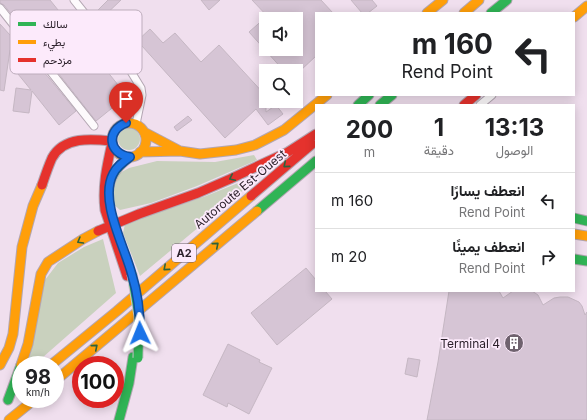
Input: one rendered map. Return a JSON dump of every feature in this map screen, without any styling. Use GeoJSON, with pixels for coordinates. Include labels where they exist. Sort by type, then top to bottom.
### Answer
{"type":"FeatureCollection","features":[{"type":"Feature","properties":{"kind":"main road"},"geometry":{"type":"LineString","coordinates":[[428,12],[443,0]]}},
{"type":"Feature","properties":{"kind":"main road"},"geometry":{"type":"LineString","coordinates":[[465,12],[479,0]]}},
{"type":"Feature","properties":{"kind":"main road"},"geometry":{"type":"LineString","coordinates":[[492,12],[507,0]]}},
{"type":"Feature","properties":{"kind":"main road"},"geometry":{"type":"LineString","coordinates":[[575,16],[587,6]]}},
{"type":"Feature","properties":{"kind":"main road"},"geometry":{"type":"LineString","coordinates":[[316,104],[326,96]]}},
{"type":"Feature","properties":{"kind":"main road"},"geometry":{"type":"LineString","coordinates":[[359,104],[368,96]]}},
{"type":"Feature","properties":{"kind":"main road"},"geometry":{"type":"LineString","coordinates":[[381,104],[391,96]]}},
{"type":"Feature","properties":{"kind":"main road"},"geometry":{"type":"LineString","coordinates":[[465,104],[475,96]]}},
{"type":"Feature","properties":{"kind":"main road"},"geometry":{"type":"LineString","coordinates":[[112,224],[108,202],[110,179],[117,168],[130,157],[140,152],[180,151],[200,154],[214,153],[236,150],[255,145],[284,130],[315,105]]}},
{"type":"Feature","properties":{"kind":"main road"},"geometry":{"type":"LineString","coordinates":[[119,420],[140,341],[136,290],[104,202],[104,186],[114,131],[121,124],[136,124],[144,132],[180,151]]}},
{"type":"Feature","properties":{"kind":"main road"},"geometry":{"type":"LineString","coordinates":[[140,152],[146,143],[144,132]]}},
{"type":"Feature","properties":{"kind":"main road"},"geometry":{"type":"LineString","coordinates":[[24,356],[28,344],[41,274],[48,262],[83,239],[112,224],[230,180],[288,152],[315,135]]}},
{"type":"Feature","properties":{"kind":"main road"},"geometry":{"type":"LineString","coordinates":[[0,365],[9,348],[13,334],[22,247],[33,206],[53,157],[62,148],[87,139],[112,142]]}},
{"type":"Feature","properties":{"kind":"main road","name":"Autoroute Est-Ouest"},"geometry":{"type":"LineString","coordinates":[[61,356],[104,322],[258,188],[315,141]]}},
{"type":"Feature","properties":{"kind":"main road"},"geometry":{"type":"LineString","coordinates":[[112,142],[114,148],[120,154],[130,157]]}},
{"type":"Feature","properties":{"kind":"main road","name":"A2"},"geometry":{"type":"LineString","coordinates":[[64,373],[315,162]]}},
{"type":"Feature","properties":{"kind":"main road"},"geometry":{"type":"LineString","coordinates":[[575,217],[587,220]]}},
{"type":"Feature","properties":{"kind":"main road"},"geometry":{"type":"LineString","coordinates":[[575,234],[587,236]]}},
{"type":"Feature","properties":{"kind":"main road"},"geometry":{"type":"LineString","coordinates":[[575,259],[587,261]]}},
{"type":"Feature","properties":{"kind":"main road"},"geometry":{"type":"LineString","coordinates":[[123,420],[132,391],[135,358]]}},
{"type":"Feature","properties":{"kind":"main road"},"geometry":{"type":"LineString","coordinates":[[8,400],[12,389]]}},
{"type":"Feature","properties":{"kind":"main road"},"geometry":{"type":"LineString","coordinates":[[0,406],[12,397]]}},
{"type":"Feature","properties":{"kind":"main road"},"geometry":{"type":"LineString","coordinates":[[10,420],[25,408]]}},
{"type":"Feature","properties":{"kind":"main road"},"geometry":{"type":"LineString","coordinates":[[20,420],[26,408]]}},
{"type":"Feature","properties":{"kind":"street"},"geometry":{"type":"LineString","coordinates":[[74,0],[82,10]]}},
{"type":"Feature","properties":{"kind":"street"},"geometry":{"type":"LineString","coordinates":[[0,8],[10,20]]}},
{"type":"Feature","properties":{"kind":"street"},"geometry":{"type":"LineString","coordinates":[[53,74],[94,126]]}},
{"type":"Feature","properties":{"kind":"street"},"geometry":{"type":"LineString","coordinates":[[132,74],[141,88],[142,95],[136,124]]}},
{"type":"Feature","properties":{"kind":"street"},"geometry":{"type":"LineString","coordinates":[[481,104],[491,96]]}},
{"type":"Feature","properties":{"kind":"green space"},"geometry":{"type":"Polygon","coordinates":[[[129,128],[137,131],[140,139],[137,147],[129,150],[121,147],[118,139],[121,131],[129,128]]]}},
{"type":"Feature","properties":{"kind":"green space"},"geometry":{"type":"Polygon","coordinates":[[[254,155],[257,160],[197,186],[151,203],[120,210],[112,203],[111,190],[118,174],[129,168],[157,161],[215,162],[254,155]]]}},
{"type":"Feature","properties":{"kind":"green space"},"geometry":{"type":"Polygon","coordinates":[[[265,172],[140,276],[123,233],[125,224],[206,196],[265,172]]]}},
{"type":"Feature","properties":{"kind":"green space"},"geometry":{"type":"Polygon","coordinates":[[[103,239],[116,293],[44,356],[30,356],[45,280],[58,263],[84,247],[103,239]]]}},
{"type":"Feature","properties":{"kind":"building"},"geometry":{"type":"Polygon","coordinates":[[[0,0],[50,0],[58,10],[10,10],[10,12],[4,5],[0,3],[0,0]]]}},
{"type":"Feature","properties":{"kind":"building"},"geometry":{"type":"Polygon","coordinates":[[[108,0],[121,0],[110,10],[98,10],[108,0]]]}},
{"type":"Feature","properties":{"kind":"building"},"geometry":{"type":"Polygon","coordinates":[[[201,0],[220,0],[209,10],[201,0]]]}},
{"type":"Feature","properties":{"kind":"building"},"geometry":{"type":"Polygon","coordinates":[[[252,0],[321,0],[332,12],[315,12],[315,57],[303,68],[303,64],[278,64],[271,56],[303,56],[303,12],[263,12],[252,0]]]}},
{"type":"Feature","properties":{"kind":"building"},"geometry":{"type":"Polygon","coordinates":[[[351,0],[372,0],[377,6],[369,12],[361,12],[351,0]]]}},
{"type":"Feature","properties":{"kind":"building"},"geometry":{"type":"Polygon","coordinates":[[[259,23],[259,43],[249,32],[259,23]]]}},
{"type":"Feature","properties":{"kind":"building"},"geometry":{"type":"Polygon","coordinates":[[[0,24],[10,35],[10,50],[4,91],[0,90],[0,24]]]}},
{"type":"Feature","properties":{"kind":"building"},"geometry":{"type":"Polygon","coordinates":[[[150,29],[163,43],[175,33],[201,62],[219,45],[259,88],[259,108],[266,108],[266,112],[272,108],[278,108],[283,114],[268,125],[256,109],[225,138],[142,46],[142,36],[150,29]]]}},
{"type":"Feature","properties":{"kind":"building"},"geometry":{"type":"Polygon","coordinates":[[[18,74],[45,74],[76,111],[59,125],[32,91],[29,113],[13,111],[16,88],[31,90],[18,74]]]}},
{"type":"Feature","properties":{"kind":"building"},"geometry":{"type":"Polygon","coordinates":[[[59,74],[109,74],[127,96],[96,121],[59,74]]]}},
{"type":"Feature","properties":{"kind":"building"},"geometry":{"type":"Polygon","coordinates":[[[188,116],[192,120],[177,131],[174,127],[188,116]]]}},
{"type":"Feature","properties":{"kind":"building"},"geometry":{"type":"Polygon","coordinates":[[[306,268],[315,279],[315,292],[326,292],[332,299],[277,345],[251,313],[306,268]]]}},
{"type":"Feature","properties":{"kind":"building","name":"Terminal 4"},"geometry":{"type":"Polygon","coordinates":[[[449,292],[500,292],[503,298],[512,292],[534,292],[538,295],[543,305],[554,298],[568,297],[579,302],[585,315],[587,312],[587,420],[427,420],[449,292]]]}},
{"type":"Feature","properties":{"kind":"building"},"geometry":{"type":"Polygon","coordinates":[[[228,344],[260,360],[259,362],[272,368],[249,414],[228,403],[227,407],[203,395],[228,344]]]}},
{"type":"Feature","properties":{"kind":"building"},"geometry":{"type":"Polygon","coordinates":[[[408,358],[420,360],[417,377],[405,374],[408,358]]]}},
{"type":"Feature","properties":{"kind":"traffic: fast"},"geometry":{"type":"LineString","coordinates":[[492,12],[507,0]]}},
{"type":"Feature","properties":{"kind":"traffic: fast"},"geometry":{"type":"LineString","coordinates":[[359,104],[368,96]]}},
{"type":"Feature","properties":{"kind":"traffic: fast"},"geometry":{"type":"LineString","coordinates":[[381,104],[391,96]]}},
{"type":"Feature","properties":{"kind":"traffic: fast"},"geometry":{"type":"LineString","coordinates":[[109,186],[116,170],[130,157]]}},
{"type":"Feature","properties":{"kind":"traffic: fast"},"geometry":{"type":"LineString","coordinates":[[257,211],[315,162]]}},
{"type":"Feature","properties":{"kind":"traffic: fast"},"geometry":{"type":"LineString","coordinates":[[575,218],[587,221]]}},
{"type":"Feature","properties":{"kind":"traffic: fast"},"geometry":{"type":"LineString","coordinates":[[575,259],[587,261]]}},
{"type":"Feature","properties":{"kind":"traffic: fast"},"geometry":{"type":"LineString","coordinates":[[132,274],[139,316],[138,358]]}},
{"type":"Feature","properties":{"kind":"traffic: fast"},"geometry":{"type":"LineString","coordinates":[[119,420],[129,383],[133,357]]}},
{"type":"Feature","properties":{"kind":"traffic: fast"},"geometry":{"type":"LineString","coordinates":[[8,400],[12,389]]}},
{"type":"Feature","properties":{"kind":"traffic: slow"},"geometry":{"type":"LineString","coordinates":[[428,12],[443,0]]}},
{"type":"Feature","properties":{"kind":"traffic: slow"},"geometry":{"type":"LineString","coordinates":[[465,12],[479,0]]}},
{"type":"Feature","properties":{"kind":"traffic: slow"},"geometry":{"type":"LineString","coordinates":[[575,16],[587,6]]}},
{"type":"Feature","properties":{"kind":"traffic: slow"},"geometry":{"type":"LineString","coordinates":[[316,104],[326,96]]}},
{"type":"Feature","properties":{"kind":"traffic: slow"},"geometry":{"type":"LineString","coordinates":[[140,152],[180,151],[200,154],[236,150],[255,145],[284,130],[315,105]]}},
{"type":"Feature","properties":{"kind":"traffic: slow"},"geometry":{"type":"LineString","coordinates":[[132,123],[141,128],[145,133],[146,140],[145,147],[141,152],[136,156],[126,157],[122,156],[113,147],[112,137],[113,133],[122,124],[132,123]]}},
{"type":"Feature","properties":{"kind":"traffic: slow"},"geometry":{"type":"LineString","coordinates":[[144,132],[180,151]]}},
{"type":"Feature","properties":{"kind":"traffic: slow"},"geometry":{"type":"LineString","coordinates":[[0,365],[9,348],[13,334],[22,247],[33,206],[42,185]]}},
{"type":"Feature","properties":{"kind":"traffic: slow"},"geometry":{"type":"LineString","coordinates":[[62,356],[251,196]]}},
{"type":"Feature","properties":{"kind":"traffic: slow"},"geometry":{"type":"LineString","coordinates":[[64,373],[257,211]]}},
{"type":"Feature","properties":{"kind":"traffic: slow"},"geometry":{"type":"LineString","coordinates":[[24,356],[28,344],[41,274],[48,262],[98,231]]}},
{"type":"Feature","properties":{"kind":"traffic: slow"},"geometry":{"type":"LineString","coordinates":[[575,234],[587,236]]}},
{"type":"Feature","properties":{"kind":"traffic: slow"},"geometry":{"type":"LineString","coordinates":[[9,420],[24,408]]}},
{"type":"Feature","properties":{"kind":"traffic: jam"},"geometry":{"type":"LineString","coordinates":[[465,104],[475,96]]}},
{"type":"Feature","properties":{"kind":"traffic: jam"},"geometry":{"type":"LineString","coordinates":[[98,231],[139,214],[198,193],[230,179],[288,152],[315,135]]}},
{"type":"Feature","properties":{"kind":"traffic: jam"},"geometry":{"type":"LineString","coordinates":[[42,185],[52,158],[57,151],[64,146],[79,140],[112,141]]}},
{"type":"Feature","properties":{"kind":"traffic: jam"},"geometry":{"type":"LineString","coordinates":[[112,143],[105,184],[105,210],[127,276]]}},
{"type":"Feature","properties":{"kind":"traffic: jam"},"geometry":{"type":"LineString","coordinates":[[251,196],[312,144]]}},
{"type":"Feature","properties":{"kind":"place","name":"Terminal 4"},"geometry":{"type":"Point","coordinates":[514,343]}},
{"type":"Feature","properties":{"kind":"route"},"geometry":{"type":"LineString","coordinates":[[126,123],[121,124],[114,131],[112,143],[117,152],[130,157],[121,163],[110,179],[108,202],[136,290],[139,307],[140,333]]}}]}
